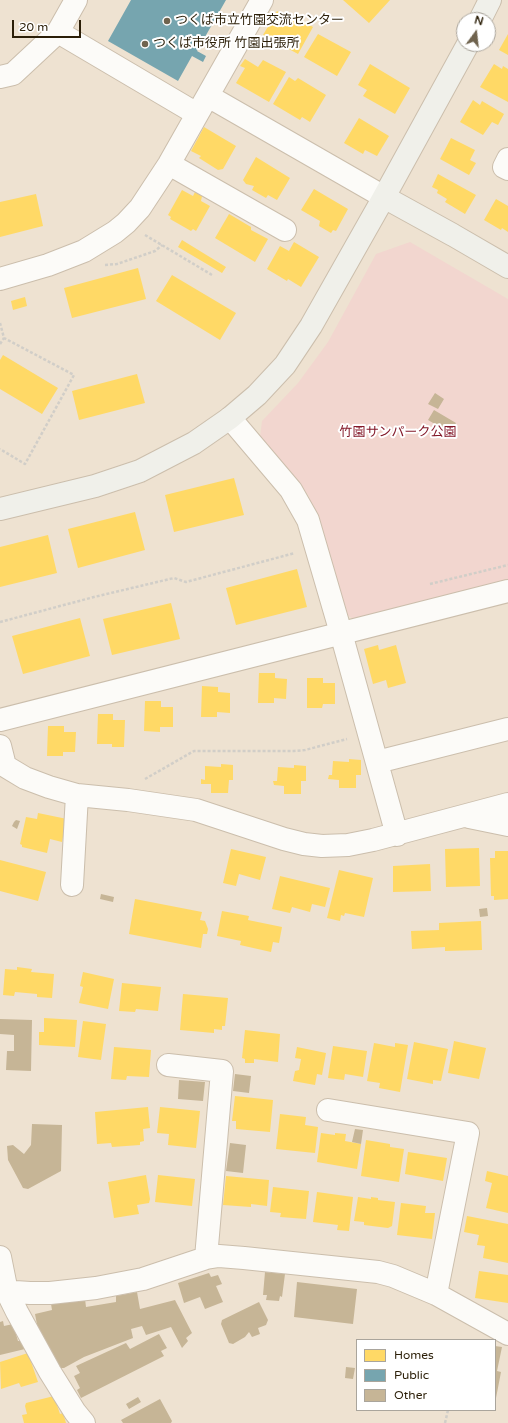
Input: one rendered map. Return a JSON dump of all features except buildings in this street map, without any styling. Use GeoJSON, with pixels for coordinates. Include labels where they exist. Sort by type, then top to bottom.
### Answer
{"type":"FeatureCollection","features":[{"type":"Feature","properties":{"kind":"street"},"geometry":{"type":"LineString","coordinates":[[0,77],[13,74],[58,32],[76,0]]}},
{"type":"Feature","properties":{"kind":"street"},"geometry":{"type":"LineString","coordinates":[[0,279],[48,265],[84,251],[115,232],[126,223],[144,203],[169,164],[262,0]]}},
{"type":"Feature","properties":{"kind":"street"},"geometry":{"type":"LineString","coordinates":[[484,12],[490,0]]}},
{"type":"Feature","properties":{"kind":"street"},"geometry":{"type":"LineString","coordinates":[[58,32],[384,197],[508,267]]}},
{"type":"Feature","properties":{"kind":"street"},"geometry":{"type":"LineString","coordinates":[[0,509],[95,486],[140,471],[194,443],[230,418],[256,395],[285,365],[311,326],[464,52]]}},
{"type":"Feature","properties":{"kind":"street"},"geometry":{"type":"LineString","coordinates":[[508,159],[504,167],[508,169]]}},
{"type":"Feature","properties":{"kind":"street"},"geometry":{"type":"LineString","coordinates":[[169,164],[285,230]]}},
{"type":"Feature","properties":{"kind":"street"},"geometry":{"type":"LineString","coordinates":[[230,418],[291,490],[308,520],[317,547],[397,835]]}},
{"type":"Feature","properties":{"kind":"street"},"geometry":{"type":"LineString","coordinates":[[0,720],[508,591]]}},
{"type":"Feature","properties":{"kind":"street"},"geometry":{"type":"LineString","coordinates":[[377,762],[508,729]]}},
{"type":"Feature","properties":{"kind":"street"},"geometry":{"type":"LineString","coordinates":[[0,746],[5,766],[25,778],[77,795],[128,800],[196,810],[284,839],[304,844],[322,846],[348,845],[397,835],[508,804]]}},
{"type":"Feature","properties":{"kind":"street"},"geometry":{"type":"LineString","coordinates":[[72,885],[77,795]]}},
{"type":"Feature","properties":{"kind":"street"},"geometry":{"type":"LineString","coordinates":[[466,816],[508,826]]}},
{"type":"Feature","properties":{"kind":"street"},"geometry":{"type":"LineString","coordinates":[[168,1065],[222,1071],[206,1258]]}},
{"type":"Feature","properties":{"kind":"street"},"geometry":{"type":"LineString","coordinates":[[328,1110],[468,1133],[436,1294]]}},
{"type":"Feature","properties":{"kind":"street"},"geometry":{"type":"LineString","coordinates":[[4,1292],[50,1293],[96,1288],[143,1279],[206,1258],[219,1256],[244,1258],[378,1272],[393,1276],[436,1294],[508,1334]]}},
{"type":"Feature","properties":{"kind":"street"},"geometry":{"type":"LineString","coordinates":[[0,1257],[4,1292],[50,1372],[75,1412],[84,1423]]}},
{"type":"Feature","properties":{"kind":"path"},"geometry":{"type":"LineString","coordinates":[[126,223],[212,275]]}},
{"type":"Feature","properties":{"kind":"path"},"geometry":{"type":"LineString","coordinates":[[84,251],[91,260],[98,265],[107,266],[155,251],[162,245]]}},
{"type":"Feature","properties":{"kind":"path"},"geometry":{"type":"LineString","coordinates":[[0,323],[4,338],[74,375],[25,464],[0,450]]}},
{"type":"Feature","properties":{"kind":"path"},"geometry":{"type":"LineString","coordinates":[[0,344],[4,338]]}},
{"type":"Feature","properties":{"kind":"path"},"geometry":{"type":"LineString","coordinates":[[0,622],[174,578],[186,582],[317,547]]}},
{"type":"Feature","properties":{"kind":"path"},"geometry":{"type":"LineString","coordinates":[[430,584],[508,565]]}},
{"type":"Feature","properties":{"kind":"path"},"geometry":{"type":"LineString","coordinates":[[128,800],[144,780],[194,751],[305,750],[369,733]]}},
{"type":"Feature","properties":{"kind":"path"},"geometry":{"type":"LineString","coordinates":[[445,1423],[448,1411]]}},
{"type":"Feature","properties":{"kind":"green space","name":"竹園サンパーク公園"},"geometry":{"type":"Polygon","coordinates":[[[410,242],[508,299],[508,582],[357,621],[347,615],[319,523],[308,495],[260,437],[262,421],[298,383],[328,342],[376,254],[410,242]]]}},
{"type":"Feature","properties":{"kind":"place","name":"つくば市立竹園交流センター"},"geometry":{"type":"Point","coordinates":[167,21]}},
{"type":"Feature","properties":{"kind":"place","name":"つくば市役所 竹園出張所"},"geometry":{"type":"Point","coordinates":[145,44]}}]}
